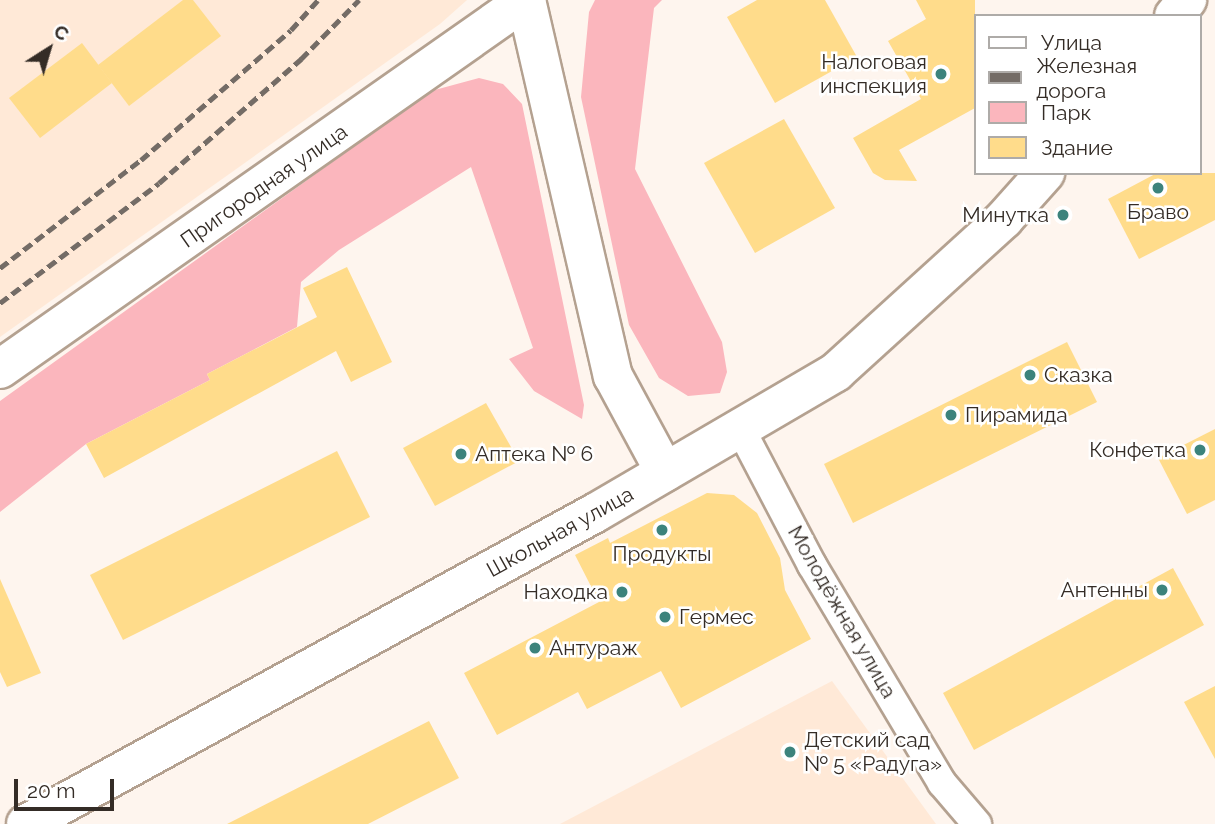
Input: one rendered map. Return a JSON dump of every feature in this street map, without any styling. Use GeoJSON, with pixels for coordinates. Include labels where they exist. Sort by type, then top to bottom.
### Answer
{"type":"FeatureCollection","features":[{"type":"Feature","properties":{"kind":"main road","name":"Пригородная улица"},"geometry":{"type":"LineString","coordinates":[[0,369],[526,0]]}},
{"type":"Feature","properties":{"kind":"main road"},"geometry":{"type":"LineString","coordinates":[[526,0],[613,376],[665,472]]}},
{"type":"Feature","properties":{"kind":"main road"},"geometry":{"type":"LineString","coordinates":[[1176,14],[1187,0]]}},
{"type":"Feature","properties":{"kind":"main road","name":"Школьная улица"},"geometry":{"type":"LineString","coordinates":[[26,824],[665,472],[836,372],[1004,219],[1043,175]]}},
{"type":"Feature","properties":{"kind":"street","name":"Молодёжная улица"},"geometry":{"type":"LineString","coordinates":[[740,428],[812,565],[942,783],[977,824]]}},
{"type":"Feature","properties":{"kind":"shaded area"},"geometry":{"type":"Polygon","coordinates":[[[0,0],[467,0],[440,24],[0,337],[0,0]]]}},
{"type":"Feature","properties":{"kind":"shaded area","name":"Детский сад № 5 «Радуга»"},"geometry":{"type":"Polygon","coordinates":[[[832,681],[936,824],[560,824],[832,681]]]}},
{"type":"Feature","properties":{"kind":"green space"},"geometry":{"type":"Polygon","coordinates":[[[595,0],[662,0],[654,8],[635,169],[722,342],[727,372],[720,393],[688,396],[659,378],[629,325],[581,97],[589,12],[595,0]]]}},
{"type":"Feature","properties":{"kind":"green space"},"geometry":{"type":"Polygon","coordinates":[[[479,78],[503,84],[522,104],[584,405],[582,419],[534,391],[509,359],[533,348],[471,167],[339,250],[301,282],[297,327],[207,374],[210,380],[86,444],[0,512],[0,401],[431,91],[479,78]]]}},
{"type":"Feature","properties":{"kind":"building"},"geometry":{"type":"Polygon","coordinates":[[[183,0],[193,0],[221,36],[129,106],[98,65],[183,0]]]}},
{"type":"Feature","properties":{"kind":"building"},"geometry":{"type":"Polygon","coordinates":[[[757,0],[825,0],[857,57],[775,103],[727,17],[757,0]]]}},
{"type":"Feature","properties":{"kind":"building","name":"Налоговая инспекция"},"geometry":{"type":"Polygon","coordinates":[[[916,0],[975,0],[974,109],[899,150],[917,181],[885,180],[873,173],[853,138],[921,99],[888,41],[926,19],[916,0]]]}},
{"type":"Feature","properties":{"kind":"building"},"geometry":{"type":"Polygon","coordinates":[[[82,43],[112,83],[40,138],[9,98],[82,43]]]}},
{"type":"Feature","properties":{"kind":"building"},"geometry":{"type":"Polygon","coordinates":[[[784,119],[835,208],[755,253],[704,163],[784,119]]]}},
{"type":"Feature","properties":{"kind":"building"},"geometry":{"type":"Polygon","coordinates":[[[1215,173],[1215,220],[1139,259],[1108,199],[1153,175],[1215,173]]]}},
{"type":"Feature","properties":{"kind":"building"},"geometry":{"type":"Polygon","coordinates":[[[347,267],[392,362],[351,382],[336,351],[104,478],[86,444],[210,380],[207,374],[317,317],[303,288],[347,267]]]}},
{"type":"Feature","properties":{"kind":"building"},"geometry":{"type":"Polygon","coordinates":[[[1067,342],[1097,402],[853,523],[824,464],[1067,342]]]}},
{"type":"Feature","properties":{"kind":"building","name":"Аптека № 6"},"geometry":{"type":"Polygon","coordinates":[[[486,403],[519,461],[435,506],[403,448],[486,403]]]}},
{"type":"Feature","properties":{"kind":"building"},"geometry":{"type":"Polygon","coordinates":[[[1215,429],[1215,500],[1187,514],[1158,458],[1215,429]]]}},
{"type":"Feature","properties":{"kind":"building"},"geometry":{"type":"Polygon","coordinates":[[[337,451],[370,517],[123,640],[90,575],[337,451]]]}},
{"type":"Feature","properties":{"kind":"building"},"geometry":{"type":"Polygon","coordinates":[[[707,493],[734,495],[757,513],[780,558],[785,590],[811,639],[681,708],[661,671],[587,709],[578,692],[497,735],[464,673],[599,602],[575,555],[608,538],[610,543],[707,493]]]}},
{"type":"Feature","properties":{"kind":"building"},"geometry":{"type":"Polygon","coordinates":[[[1173,568],[1204,625],[974,750],[943,693],[1173,568]]]}},
{"type":"Feature","properties":{"kind":"building"},"geometry":{"type":"Polygon","coordinates":[[[0,579],[41,673],[7,687],[0,672],[0,579]]]}},
{"type":"Feature","properties":{"kind":"building"},"geometry":{"type":"Polygon","coordinates":[[[1215,686],[1215,759],[1184,702],[1215,686]]]}},
{"type":"Feature","properties":{"kind":"building"},"geometry":{"type":"Polygon","coordinates":[[[429,721],[459,778],[368,824],[227,824],[429,721]]]}},
{"type":"Feature","properties":{"kind":"railway"},"geometry":{"type":"LineString","coordinates":[[0,268],[141,160],[291,30],[318,0]]}},
{"type":"Feature","properties":{"kind":"railway"},"geometry":{"type":"LineString","coordinates":[[0,303],[159,183],[301,59],[359,0]]}},
{"type":"Feature","properties":{"kind":"place","name":"Налоговая инспекция"},"geometry":{"type":"Point","coordinates":[941,74]}},
{"type":"Feature","properties":{"kind":"place","name":"Браво"},"geometry":{"type":"Point","coordinates":[1158,188]}},
{"type":"Feature","properties":{"kind":"place","name":"Минутка"},"geometry":{"type":"Point","coordinates":[1063,215]}},
{"type":"Feature","properties":{"kind":"place","name":"Сказка"},"geometry":{"type":"Point","coordinates":[1030,375]}},
{"type":"Feature","properties":{"kind":"place","name":"Пирамида"},"geometry":{"type":"Point","coordinates":[951,415]}},
{"type":"Feature","properties":{"kind":"place","name":"Конфетка"},"geometry":{"type":"Point","coordinates":[1200,450]}},
{"type":"Feature","properties":{"kind":"place","name":"Аптека № 6"},"geometry":{"type":"Point","coordinates":[461,454]}},
{"type":"Feature","properties":{"kind":"place","name":"Продукты"},"geometry":{"type":"Point","coordinates":[662,530]}},
{"type":"Feature","properties":{"kind":"place","name":"Антенны"},"geometry":{"type":"Point","coordinates":[1162,590]}},
{"type":"Feature","properties":{"kind":"place","name":"Находка"},"geometry":{"type":"Point","coordinates":[622,592]}},
{"type":"Feature","properties":{"kind":"place","name":"Гермес"},"geometry":{"type":"Point","coordinates":[665,617]}},
{"type":"Feature","properties":{"kind":"place","name":"Антураж"},"geometry":{"type":"Point","coordinates":[535,648]}},
{"type":"Feature","properties":{"kind":"place","name":"Детский сад № 5 «Радуга»"},"geometry":{"type":"Point","coordinates":[790,752]}}]}
